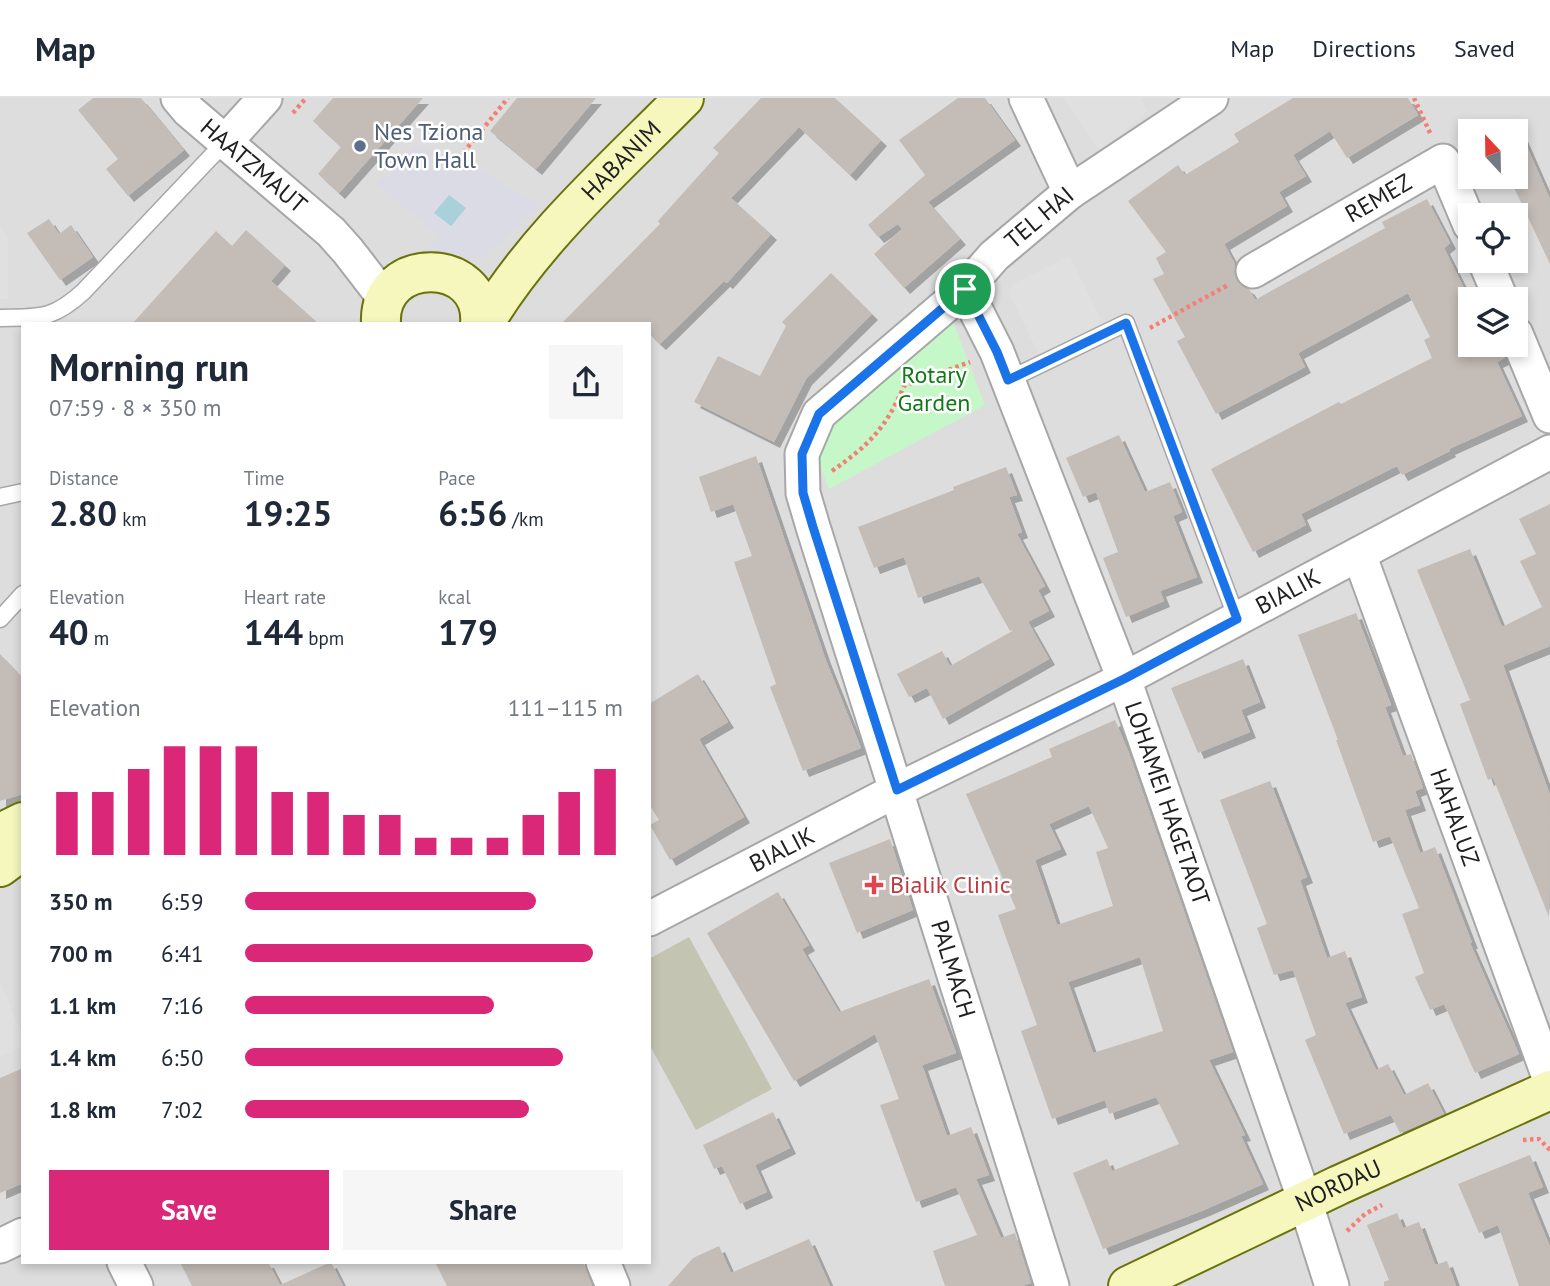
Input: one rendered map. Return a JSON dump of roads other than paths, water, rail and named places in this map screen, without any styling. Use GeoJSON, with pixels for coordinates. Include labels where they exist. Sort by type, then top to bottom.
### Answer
{"type":"FeatureCollection","features":[{"type":"Feature","properties":{"kind":"street","name":"HAATZMAUT"},"geometry":{"type":"LineString","coordinates":[[178,98],[225,142],[331,232],[380,263],[403,293]]}},
{"type":"Feature","properties":{"kind":"street"},"geometry":{"type":"LineString","coordinates":[[225,142],[265,98]]}},
{"type":"Feature","properties":{"kind":"street","name":"HABANIM"},"geometry":{"type":"LineString","coordinates":[[483,322],[516,275],[560,225],[684,98]]}},
{"type":"Feature","properties":{"kind":"street"},"geometry":{"type":"LineString","coordinates":[[1027,98],[1070,192]]}},
{"type":"Feature","properties":{"kind":"street","name":"TEL HAI"},"geometry":{"type":"LineString","coordinates":[[803,493],[802,454],[819,414],[965,289],[994,256],[1070,192],[1211,98]]}},
{"type":"Feature","properties":{"kind":"street","name":"REMEZ"},"geometry":{"type":"LineString","coordinates":[[1253,271],[1443,161],[1461,203]]}},
{"type":"Feature","properties":{"kind":"street","name":"HABANIM"},"geometry":{"type":"LineString","coordinates":[[403,293],[491,266],[517,255],[560,225]]}},
{"type":"Feature","properties":{"kind":"street"},"geometry":{"type":"LineString","coordinates":[[403,293],[455,277],[468,287],[477,300],[482,322]]}},
{"type":"Feature","properties":{"kind":"street","name":"LOHAMEI HAGETAOT"},"geometry":{"type":"LineString","coordinates":[[965,289],[1002,366],[1124,679],[1306,1201],[1332,1286]]}},
{"type":"Feature","properties":{"kind":"street"},"geometry":{"type":"LineString","coordinates":[[1526,357],[1550,416]]}},
{"type":"Feature","properties":{"kind":"street","name":"BIALIK"},"geometry":{"type":"LineString","coordinates":[[653,909],[1124,679],[1550,452]]}},
{"type":"Feature","properties":{"kind":"street","name":"PALMACH"},"geometry":{"type":"LineString","coordinates":[[803,493],[1052,1286]]}},
{"type":"Feature","properties":{"kind":"street","name":"HAHALUZ"},"geometry":{"type":"LineString","coordinates":[[1359,554],[1550,1080]]}},
{"type":"Feature","properties":{"kind":"street","name":"NORDAU"},"geometry":{"type":"LineString","coordinates":[[1128,1286],[1306,1201],[1550,1090]]}},
{"type":"Feature","properties":{"kind":"street"},"geometry":{"type":"LineString","coordinates":[[0,1246],[21,1236]]}},
{"type":"Feature","properties":{"kind":"street"},"geometry":{"type":"LineString","coordinates":[[125,1264],[136,1286]]}},
{"type":"Feature","properties":{"kind":"street"},"geometry":{"type":"LineString","coordinates":[[604,1264],[613,1286]]}},
{"type":"Feature","properties":{"kind":"lane"},"geometry":{"type":"LineString","coordinates":[[0,318],[65,316],[83,292],[225,142]]}},
{"type":"Feature","properties":{"kind":"lane"},"geometry":{"type":"LineString","coordinates":[[1002,366],[1126,323],[1237,619]]}},
{"type":"Feature","properties":{"kind":"lane"},"geometry":{"type":"LineString","coordinates":[[0,497],[21,492]]}},
{"type":"Feature","properties":{"kind":"lane"},"geometry":{"type":"LineString","coordinates":[[0,619],[21,596]]}},
{"type":"Feature","properties":{"kind":"water"},"geometry":{"type":"Polygon","coordinates":[[[449,195],[466,208],[451,226],[434,213],[449,195]]]}},
{"type":"Feature","properties":{"kind":"place","name":"Nes Tziona Town Hall"},"geometry":{"type":"Point","coordinates":[360,146]}},
{"type":"Feature","properties":{"kind":"place","name":"Bialik Clinic"},"geometry":{"type":"Point","coordinates":[874,885]}},
{"type":"Feature","properties":{"kind":"park label","name":"Rotary Garden"},"geometry":{"type":"Point","coordinates":[934,389]}}]}
